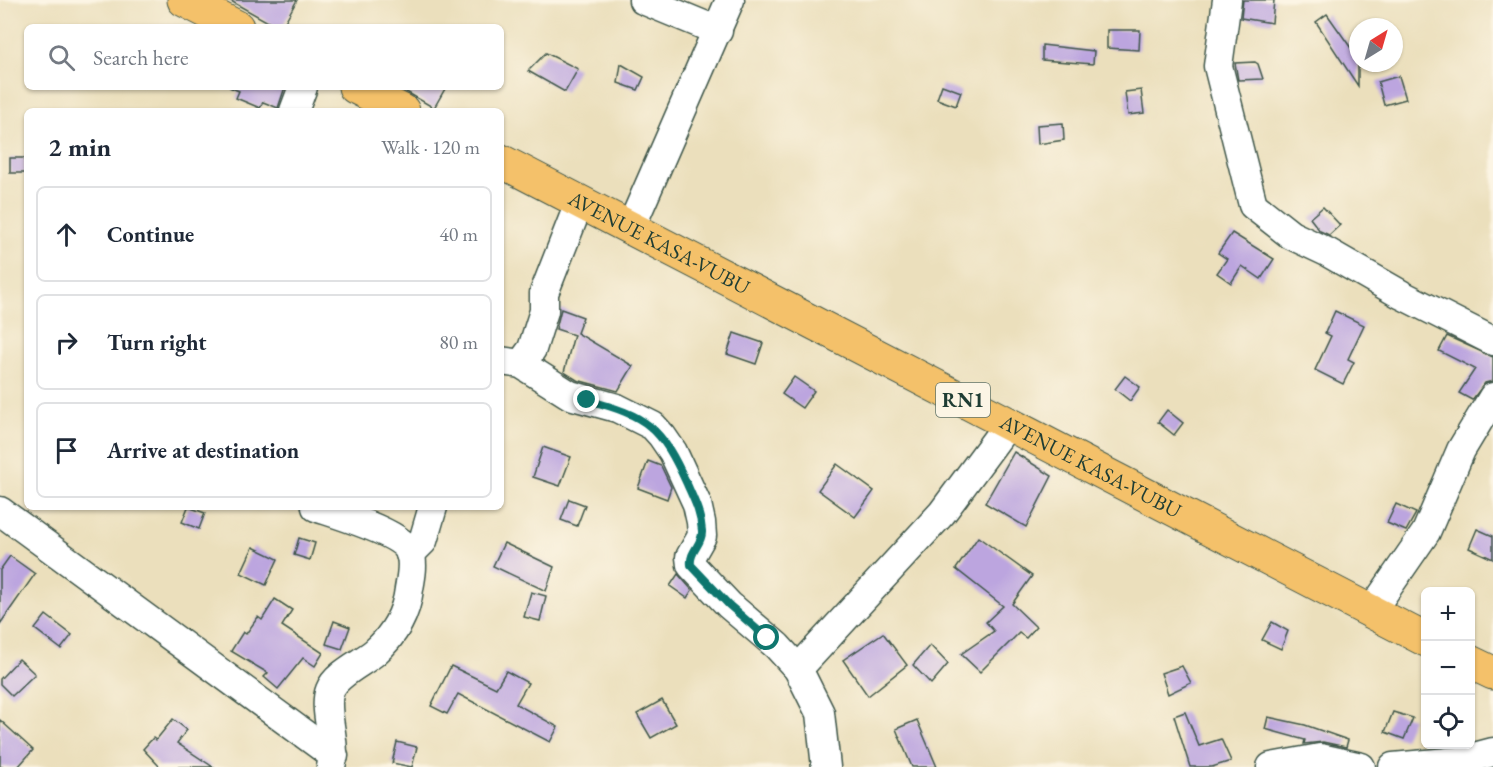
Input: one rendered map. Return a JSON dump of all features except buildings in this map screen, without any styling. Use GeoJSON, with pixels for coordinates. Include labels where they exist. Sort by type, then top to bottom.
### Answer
{"type":"FeatureCollection","features":[{"type":"Feature","properties":{"kind":"highway"},"geometry":{"type":"LineString","coordinates":[[184,0],[231,24]]}},
{"type":"Feature","properties":{"kind":"highway"},"geometry":{"type":"LineString","coordinates":[[361,90],[397,108]]}},
{"type":"Feature","properties":{"kind":"highway","name":"AVENUE KASA-VUBU"},"geometry":{"type":"LineString","coordinates":[[504,163],[1421,638]]}},
{"type":"Feature","properties":{"kind":"highway"},"geometry":{"type":"LineString","coordinates":[[1475,664],[1493,673]]}},
{"type":"Feature","properties":{"kind":"street"},"geometry":{"type":"LineString","coordinates":[[643,0],[718,31]]}},
{"type":"Feature","properties":{"kind":"street"},"geometry":{"type":"LineString","coordinates":[[632,227],[730,0]]}},
{"type":"Feature","properties":{"kind":"street"},"geometry":{"type":"LineString","coordinates":[[1227,0],[1218,66],[1253,205],[1291,235],[1327,252],[1402,295],[1493,340]]}},
{"type":"Feature","properties":{"kind":"street"},"geometry":{"type":"LineString","coordinates":[[295,108],[302,90]]}},
{"type":"Feature","properties":{"kind":"street"},"geometry":{"type":"LineString","coordinates":[[580,201],[544,293],[544,311],[532,349],[511,363],[570,395],[617,408],[653,426],[662,436],[673,452],[697,504],[702,536],[690,557],[691,565],[729,605],[777,646],[798,669],[820,713],[826,767]]}},
{"type":"Feature","properties":{"kind":"street"},"geometry":{"type":"LineString","coordinates":[[1370,613],[1426,532],[1461,450],[1493,397]]}},
{"type":"Feature","properties":{"kind":"street"},"geometry":{"type":"LineString","coordinates":[[798,669],[942,513],[1008,424]]}},
{"type":"Feature","properties":{"kind":"street"},"geometry":{"type":"LineString","coordinates":[[324,510],[382,532],[400,542],[410,554],[411,578],[406,609],[398,623],[376,650],[334,682],[330,691],[328,703],[332,764]]}},
{"type":"Feature","properties":{"kind":"street"},"geometry":{"type":"LineString","coordinates":[[410,554],[423,541],[432,510]]}},
{"type":"Feature","properties":{"kind":"street"},"geometry":{"type":"LineString","coordinates":[[1,514],[332,764]]}},
{"type":"Feature","properties":{"kind":"street"},"geometry":{"type":"LineString","coordinates":[[1393,767],[1459,761],[1493,752]]}},
{"type":"Feature","properties":{"kind":"street"},"geometry":{"type":"LineString","coordinates":[[1271,767],[1320,758],[1361,767]]}},
{"type":"Feature","properties":{"kind":"route"},"geometry":{"type":"LineString","coordinates":[[587,400],[617,408],[636,417],[653,426],[662,436],[673,452],[697,504],[702,536],[690,557],[691,565],[729,605],[767,638]]}}]}
